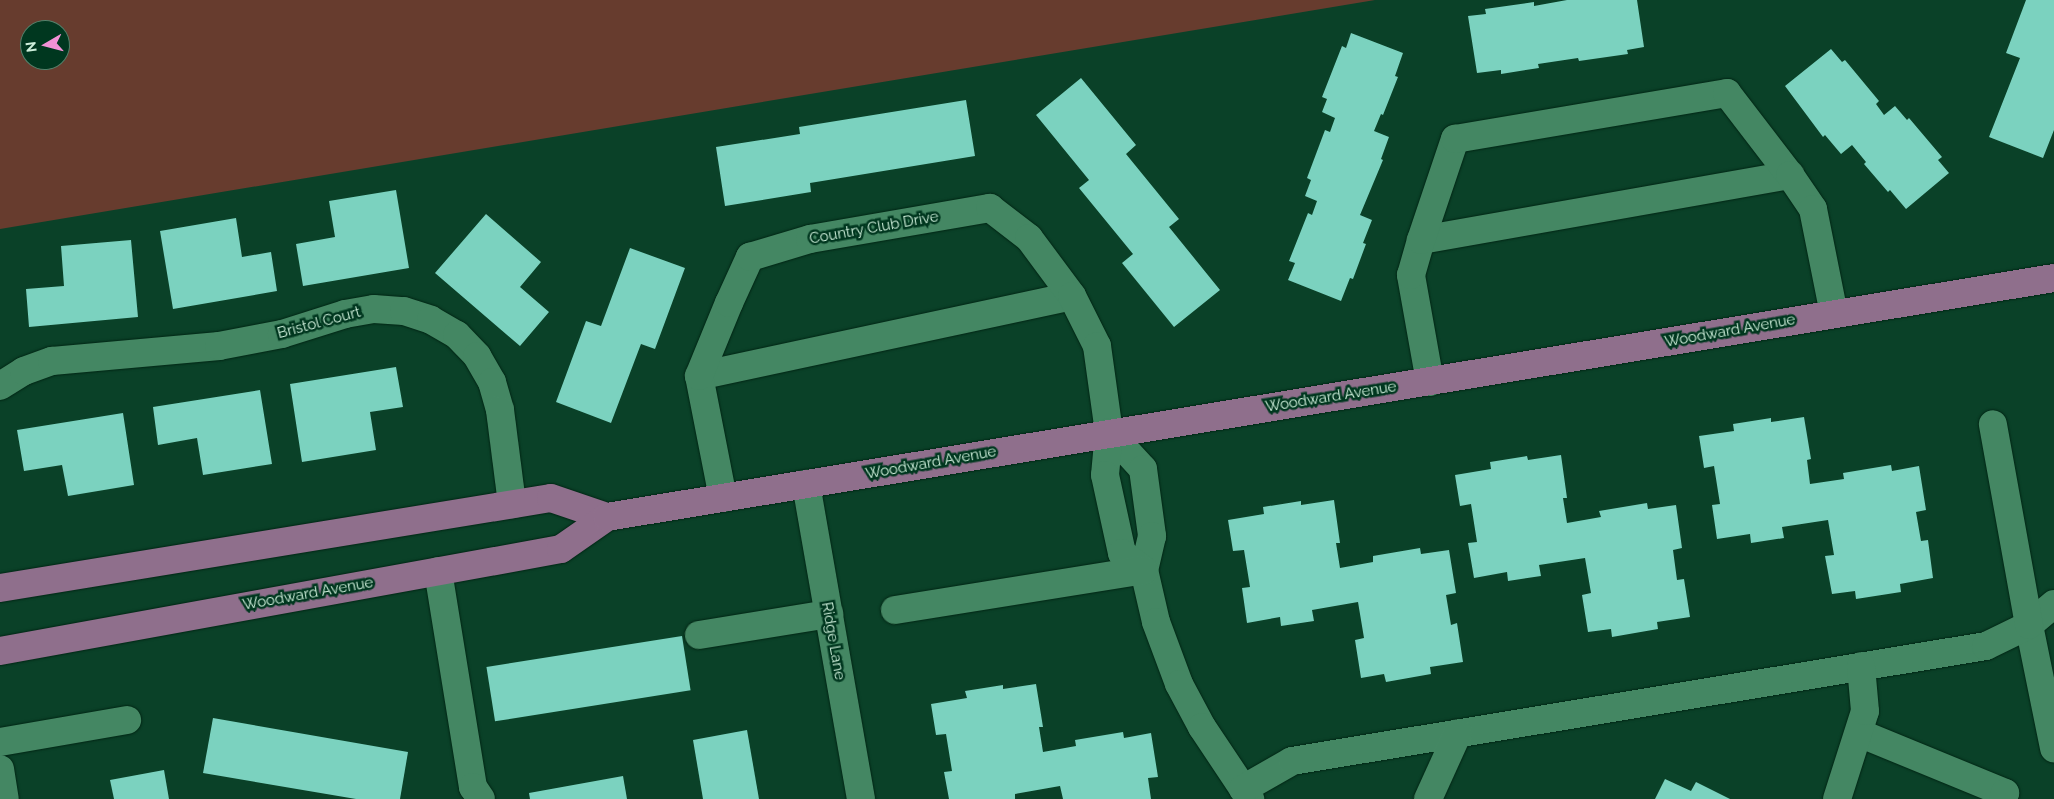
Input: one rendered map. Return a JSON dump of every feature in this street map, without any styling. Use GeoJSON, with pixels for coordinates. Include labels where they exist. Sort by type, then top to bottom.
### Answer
{"type":"FeatureCollection","features":[{"type":"Feature","properties":{"kind":"main road","name":"Woodward Avenue"},"geometry":{"type":"LineString","coordinates":[[0,651],[561,549],[607,517],[1110,432],[1430,382],[2054,278]]}},
{"type":"Feature","properties":{"kind":"main road","name":"Woodward Avenue"},"geometry":{"type":"LineString","coordinates":[[0,588],[551,498],[607,517]]}},
{"type":"Feature","properties":{"kind":"street"},"geometry":{"type":"LineString","coordinates":[[1430,382],[1412,275],[1421,240],[1455,139],[1727,93],[1790,175],[1813,209],[1834,314]]}},
{"type":"Feature","properties":{"kind":"street"},"geometry":{"type":"LineString","coordinates":[[1421,240],[1790,175]]}},
{"type":"Feature","properties":{"kind":"street","name":"Country Club Drive"},"geometry":{"type":"LineString","coordinates":[[699,376],[728,303],[750,256],[810,239],[990,208],[1029,238],[1072,296],[1097,346],[1110,432],[1105,475],[1122,553],[1144,570]]}},
{"type":"Feature","properties":{"kind":"street"},"geometry":{"type":"LineString","coordinates":[[723,498],[699,376],[1072,296]]}},
{"type":"Feature","properties":{"kind":"street","name":"Bristol Court"},"geometry":{"type":"LineString","coordinates":[[0,386],[24,371],[52,361],[219,346],[282,334],[345,314],[374,309],[404,311],[431,320],[457,335],[477,356],[492,382],[500,410],[512,504]]}},
{"type":"Feature","properties":{"kind":"street"},"geometry":{"type":"LineString","coordinates":[[1993,424],[2029,625],[2054,748]]}},
{"type":"Feature","properties":{"kind":"street"},"geometry":{"type":"LineString","coordinates":[[1110,432],[1143,469],[1152,536],[1144,570],[1156,622],[1179,684],[1202,727],[1247,794],[1292,761],[1986,646],[2029,625],[2054,604]]}},
{"type":"Feature","properties":{"kind":"street","name":"Ridge Lane"},"geometry":{"type":"LineString","coordinates":[[806,484],[861,799]]}},
{"type":"Feature","properties":{"kind":"street"},"geometry":{"type":"LineString","coordinates":[[438,570],[473,787],[480,799]]}},
{"type":"Feature","properties":{"kind":"street"},"geometry":{"type":"LineString","coordinates":[[895,610],[1144,570]]}},
{"type":"Feature","properties":{"kind":"street"},"geometry":{"type":"LineString","coordinates":[[699,635],[829,614]]}},
{"type":"Feature","properties":{"kind":"street"},"geometry":{"type":"LineString","coordinates":[[1837,799],[1865,711],[1861,666]]}},
{"type":"Feature","properties":{"kind":"street"},"geometry":{"type":"LineString","coordinates":[[0,742],[127,720]]}},
{"type":"Feature","properties":{"kind":"street"},"geometry":{"type":"LineString","coordinates":[[1428,799],[1458,733]]}},
{"type":"Feature","properties":{"kind":"street"},"geometry":{"type":"LineString","coordinates":[[1859,733],[2006,793],[2003,799]]}},
{"type":"Feature","properties":{"kind":"street"},"geometry":{"type":"LineString","coordinates":[[0,769],[5,799]]}},
{"type":"Feature","properties":{"kind":"shaded area"},"geometry":{"type":"Polygon","coordinates":[[[0,0],[1375,0],[0,229],[0,0]]]}},
{"type":"Feature","properties":{"kind":"building"},"geometry":{"type":"Polygon","coordinates":[[[1567,0],[1637,0],[1644,47],[1627,50],[1628,54],[1579,61],[1578,58],[1538,64],[1539,68],[1501,74],[1501,70],[1477,73],[1468,16],[1486,14],[1485,9],[1534,2],[1534,6],[1567,0]]]}},
{"type":"Feature","properties":{"kind":"building"},"geometry":{"type":"Polygon","coordinates":[[[2026,0],[2054,0],[2054,130],[2043,158],[1989,137],[2020,58],[2006,53],[2026,0]]]}},
{"type":"Feature","properties":{"kind":"building"},"geometry":{"type":"Polygon","coordinates":[[[1351,33],[1403,53],[1395,76],[1398,77],[1383,115],[1381,114],[1374,131],[1389,137],[1381,159],[1383,160],[1360,215],[1372,220],[1363,243],[1366,244],[1353,279],[1350,278],[1341,301],[1288,280],[1295,263],[1289,261],[1308,213],[1312,215],[1317,201],[1305,196],[1311,180],[1307,178],[1325,130],[1330,132],[1335,118],[1322,112],[1327,99],[1322,97],[1342,46],[1346,48],[1351,33]]]}},
{"type":"Feature","properties":{"kind":"building"},"geometry":{"type":"Polygon","coordinates":[[[1831,49],[1842,62],[1845,60],[1879,101],[1876,104],[1884,115],[1895,106],[1907,120],[1909,118],[1942,157],[1938,160],[1949,173],[1906,209],[1890,190],[1888,192],[1864,164],[1866,162],[1852,145],[1841,154],[1825,135],[1823,137],[1785,86],[1831,49]]]}},
{"type":"Feature","properties":{"kind":"building"},"geometry":{"type":"Polygon","coordinates":[[[1081,78],[1136,145],[1126,154],[1179,219],[1169,227],[1220,290],[1174,327],[1122,263],[1133,254],[1079,188],[1089,180],[1036,115],[1081,78]]]}},
{"type":"Feature","properties":{"kind":"building"},"geometry":{"type":"Polygon","coordinates":[[[966,100],[975,156],[810,183],[811,192],[725,206],[716,147],[800,134],[799,127],[966,100]]]}},
{"type":"Feature","properties":{"kind":"building"},"geometry":{"type":"Polygon","coordinates":[[[396,190],[409,268],[303,286],[296,244],[335,237],[329,201],[396,190]]]}},
{"type":"Feature","properties":{"kind":"building"},"geometry":{"type":"Polygon","coordinates":[[[486,214],[541,262],[520,287],[549,312],[520,346],[435,273],[486,214]]]}},
{"type":"Feature","properties":{"kind":"building"},"geometry":{"type":"Polygon","coordinates":[[[236,218],[242,257],[271,252],[277,291],[173,309],[160,231],[236,218]]]}},
{"type":"Feature","properties":{"kind":"building"},"geometry":{"type":"Polygon","coordinates":[[[131,240],[138,317],[29,327],[26,289],[64,286],[61,246],[131,240]]]}},
{"type":"Feature","properties":{"kind":"building"},"geometry":{"type":"Polygon","coordinates":[[[630,248],[685,268],[655,349],[641,344],[611,423],[556,402],[586,321],[601,326],[630,248]]]}},
{"type":"Feature","properties":{"kind":"building"},"geometry":{"type":"Polygon","coordinates":[[[396,367],[403,407],[370,412],[376,450],[302,462],[290,384],[396,367]]]}},
{"type":"Feature","properties":{"kind":"building"},"geometry":{"type":"Polygon","coordinates":[[[260,390],[272,464],[203,475],[197,438],[158,445],[153,407],[260,390]]]}},
{"type":"Feature","properties":{"kind":"building"},"geometry":{"type":"Polygon","coordinates":[[[123,413],[134,485],[68,496],[62,465],[24,471],[17,430],[123,413]]]}},
{"type":"Feature","properties":{"kind":"building"},"geometry":{"type":"Polygon","coordinates":[[[1804,417],[1811,459],[1807,460],[1810,484],[1844,479],[1843,473],[1891,465],[1892,471],[1919,466],[1926,510],[1916,512],[1921,541],[1928,540],[1933,578],[1900,584],[1901,592],[1856,599],[1855,591],[1832,594],[1825,556],[1834,555],[1828,520],[1782,527],[1784,538],[1751,543],[1750,534],[1717,539],[1712,505],[1720,504],[1714,466],[1704,468],[1699,436],[1734,431],[1733,424],[1771,418],[1771,422],[1804,417]]]}},
{"type":"Feature","properties":{"kind":"building"},"geometry":{"type":"Polygon","coordinates":[[[1561,455],[1567,498],[1563,498],[1567,523],[1601,517],[1599,511],[1647,503],[1648,509],[1676,505],[1682,548],[1673,550],[1677,580],[1684,579],[1690,617],[1657,622],[1658,629],[1612,637],[1611,629],[1588,632],[1582,595],[1591,593],[1585,558],[1539,565],[1541,576],[1508,581],[1507,572],[1474,578],[1468,543],[1477,542],[1471,504],[1460,506],[1455,475],[1491,469],[1490,462],[1527,456],[1528,460],[1561,455]]]}},
{"type":"Feature","properties":{"kind":"building"},"geometry":{"type":"Polygon","coordinates":[[[1334,500],[1340,543],[1336,543],[1340,568],[1373,562],[1373,556],[1420,548],[1421,554],[1449,550],[1456,593],[1446,595],[1451,625],[1457,623],[1463,662],[1430,667],[1431,674],[1386,682],[1384,674],[1361,678],[1355,640],[1364,638],[1358,602],[1312,610],[1314,621],[1281,626],[1280,617],[1247,623],[1242,588],[1250,587],[1244,550],[1233,551],[1228,520],[1264,514],[1263,507],[1301,501],[1301,505],[1334,500]]]}},
{"type":"Feature","properties":{"kind":"building"},"geometry":{"type":"Polygon","coordinates":[[[682,636],[691,690],[495,721],[486,667],[682,636]]]}},
{"type":"Feature","properties":{"kind":"building"},"geometry":{"type":"Polygon","coordinates":[[[1036,684],[1043,727],[1039,727],[1043,752],[1076,746],[1075,740],[1123,732],[1124,738],[1151,733],[1158,777],[1148,778],[1151,799],[1063,799],[1060,786],[1015,794],[1015,799],[949,799],[944,772],[952,771],[946,734],[936,735],[931,704],[967,698],[965,691],[1003,685],[1003,689],[1036,684]]]}},
{"type":"Feature","properties":{"kind":"building"},"geometry":{"type":"Polygon","coordinates":[[[213,718],[408,752],[400,799],[356,799],[203,773],[213,718]]]}},
{"type":"Feature","properties":{"kind":"building"},"geometry":{"type":"Polygon","coordinates":[[[747,730],[759,799],[703,799],[693,740],[747,730]]]}},
{"type":"Feature","properties":{"kind":"building"},"geometry":{"type":"Polygon","coordinates":[[[164,770],[169,799],[114,799],[110,780],[164,770]]]}},
{"type":"Feature","properties":{"kind":"building"},"geometry":{"type":"Polygon","coordinates":[[[623,776],[627,799],[530,799],[529,793],[623,776]]]}},
{"type":"Feature","properties":{"kind":"building"},"geometry":{"type":"Polygon","coordinates":[[[1665,779],[1691,791],[1696,782],[1730,799],[1655,799],[1665,779]]]}}]}
